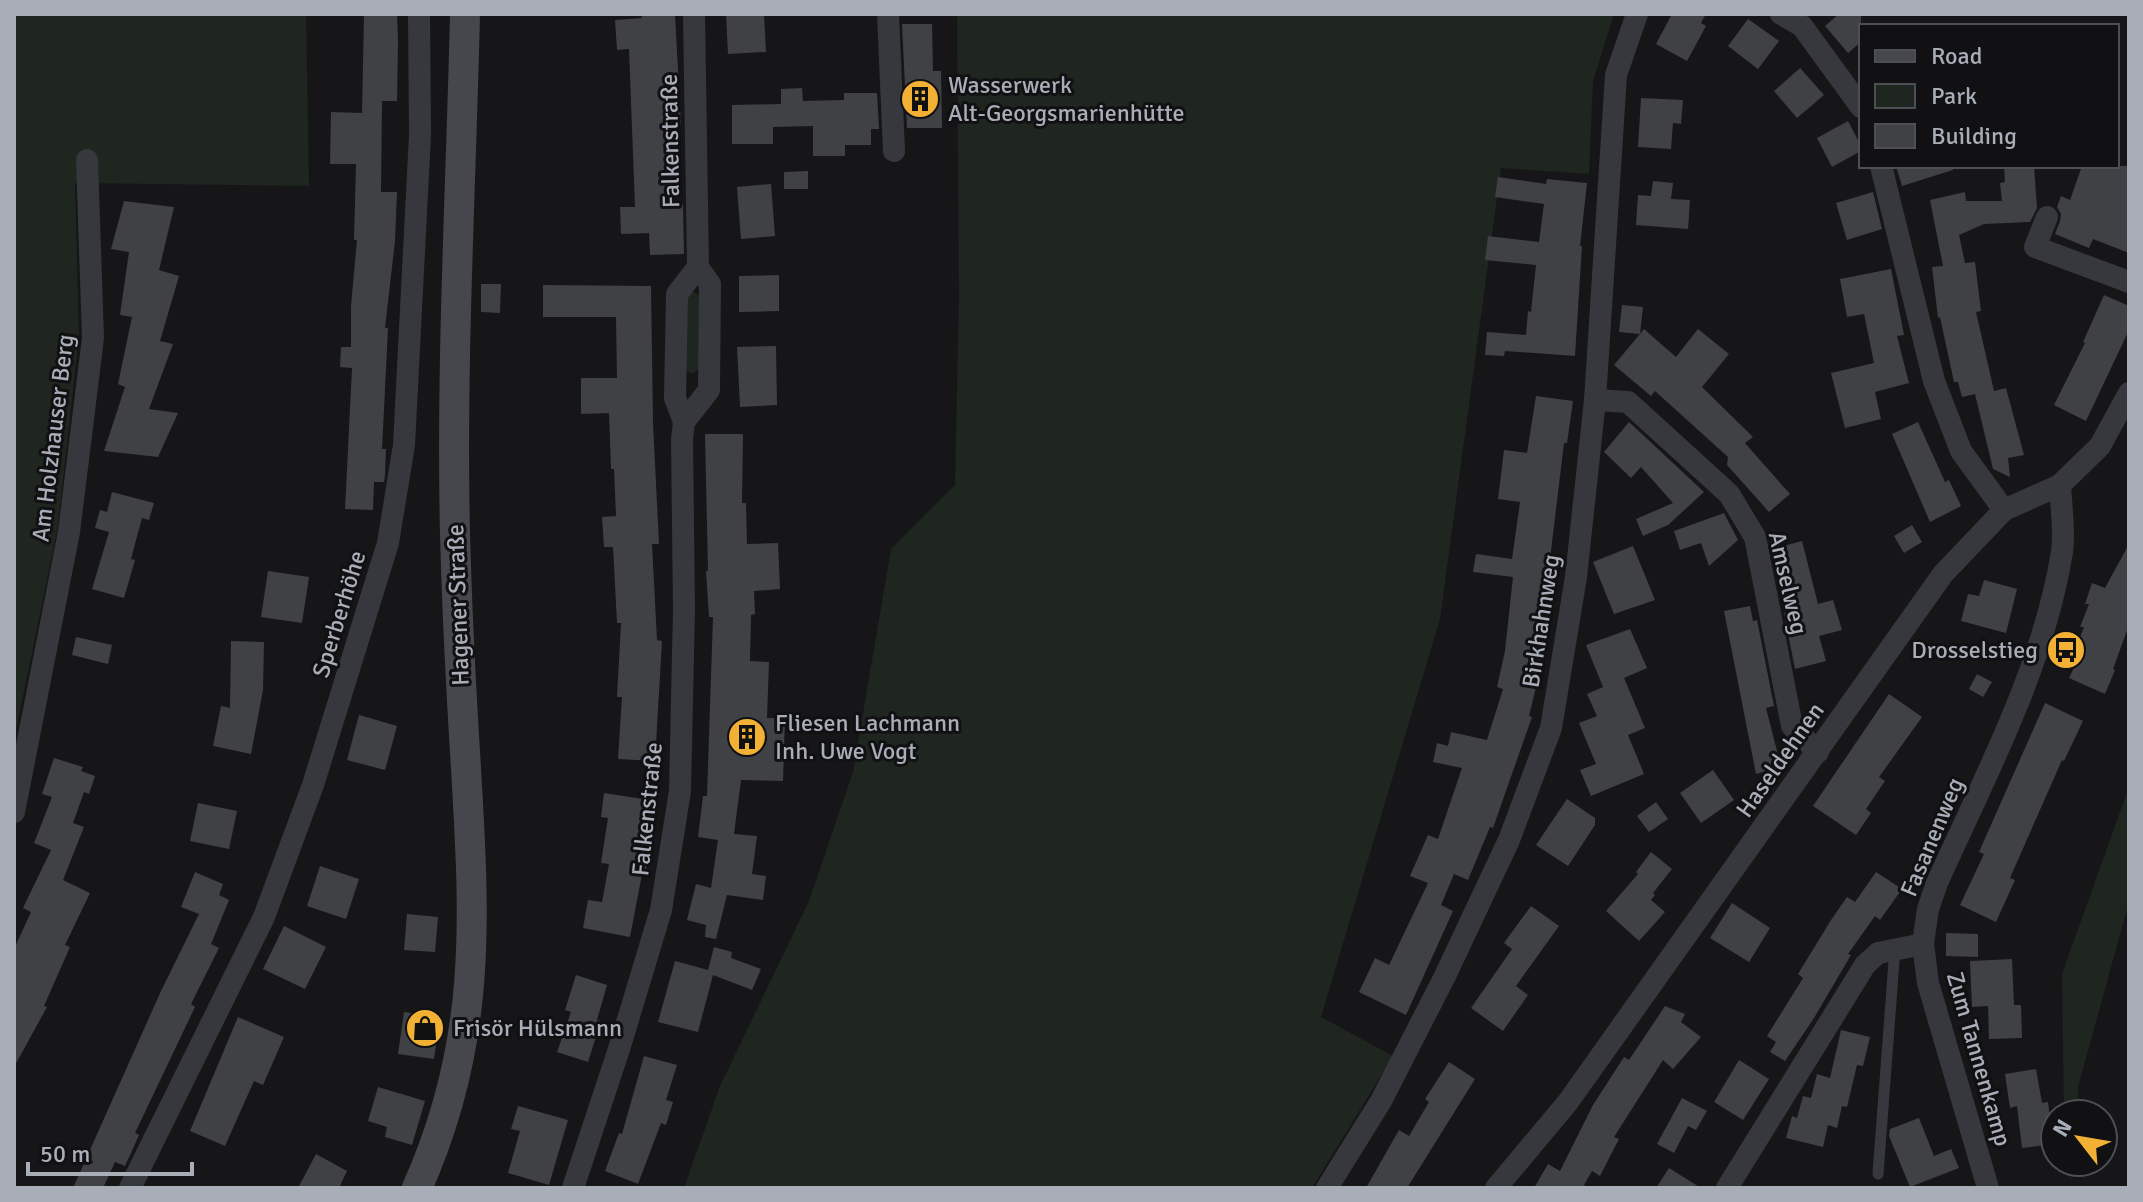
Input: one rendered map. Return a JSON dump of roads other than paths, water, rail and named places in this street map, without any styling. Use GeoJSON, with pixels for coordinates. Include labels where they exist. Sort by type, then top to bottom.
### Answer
{"type":"FeatureCollection","features":[{"type":"Feature","properties":{"kind":"main road","name":"Hagener Straße"},"geometry":{"type":"LineString","coordinates":[[417,1188],[436,1145],[452,1092],[471,983],[473,903],[458,643],[455,530],[455,396],[465,14]]}},
{"type":"Feature","properties":{"kind":"street","name":"Sperberhöhe"},"geometry":{"type":"LineString","coordinates":[[130,1188],[264,917],[313,785],[388,543],[404,445],[420,135],[419,14]]}},
{"type":"Feature","properties":{"kind":"street","name":"Falkenstraße"},"geometry":{"type":"LineString","coordinates":[[684,422],[709,390],[710,284],[698,267],[694,14]]}},
{"type":"Feature","properties":{"kind":"street"},"geometry":{"type":"LineString","coordinates":[[888,14],[894,151]]}},
{"type":"Feature","properties":{"kind":"street","name":"Birkhahnweg"},"geometry":{"type":"LineString","coordinates":[[1327,1188],[1381,1101],[1445,976],[1509,840],[1551,728],[1576,577],[1595,400],[1616,75],[1637,14]]}},
{"type":"Feature","properties":{"kind":"street"},"geometry":{"type":"LineString","coordinates":[[1781,14],[1802,26],[1859,104]]}},
{"type":"Feature","properties":{"kind":"street","name":"Am Holzhauser Berg"},"geometry":{"type":"LineString","coordinates":[[14,812],[69,532],[90,366],[93,338],[87,160]]}},
{"type":"Feature","properties":{"kind":"street"},"geometry":{"type":"LineString","coordinates":[[1881,168],[1934,381],[1961,451],[2004,510]]}},
{"type":"Feature","properties":{"kind":"street"},"geometry":{"type":"LineString","coordinates":[[2047,217],[2035,247],[2129,282]]}},
{"type":"Feature","properties":{"kind":"street","name":"Falkenstraße"},"geometry":{"type":"LineString","coordinates":[[573,1188],[661,910],[680,791],[684,422],[675,398],[677,294],[698,267]]}},
{"type":"Feature","properties":{"kind":"street","name":"Haseldehnen"},"geometry":{"type":"LineString","coordinates":[[1496,1188],[1568,1102],[1943,574],[2004,510],[2060,485],[2100,446],[2129,393]]}},
{"type":"Feature","properties":{"kind":"street","name":"Amselweg"},"geometry":{"type":"LineString","coordinates":[[1595,400],[1628,402],[1729,494],[1755,537],[1792,726],[1818,752]]}},
{"type":"Feature","properties":{"kind":"street","name":"Fasanenweg"},"geometry":{"type":"LineString","coordinates":[[1923,944],[1928,909],[1937,883],[2028,679],[2040,640],[2063,550],[2060,485]]}},
{"type":"Feature","properties":{"kind":"street"},"geometry":{"type":"LineString","coordinates":[[1727,1188],[1865,965],[1878,953],[1923,944]]}},
{"type":"Feature","properties":{"kind":"street","name":"Zum Tannenkamp"},"geometry":{"type":"LineString","coordinates":[[1923,944],[1928,983],[1988,1188]]}},
{"type":"Feature","properties":{"kind":"lane"},"geometry":{"type":"LineString","coordinates":[[1878,1174],[1895,948]]}},
{"type":"Feature","properties":{"kind":"place","name":"Wasserwerk Alt-Georgsmarienhütte"},"geometry":{"type":"Point","coordinates":[920,99]}},
{"type":"Feature","properties":{"kind":"place","name":"Drosselstieg"},"geometry":{"type":"Point","coordinates":[2066,650]}},
{"type":"Feature","properties":{"kind":"place","name":"Fliesen Lachmann Inh. Uwe Vogt"},"geometry":{"type":"Point","coordinates":[747,737]}},
{"type":"Feature","properties":{"kind":"place","name":"Frisör Hülsmann"},"geometry":{"type":"Point","coordinates":[425,1028]}}]}
